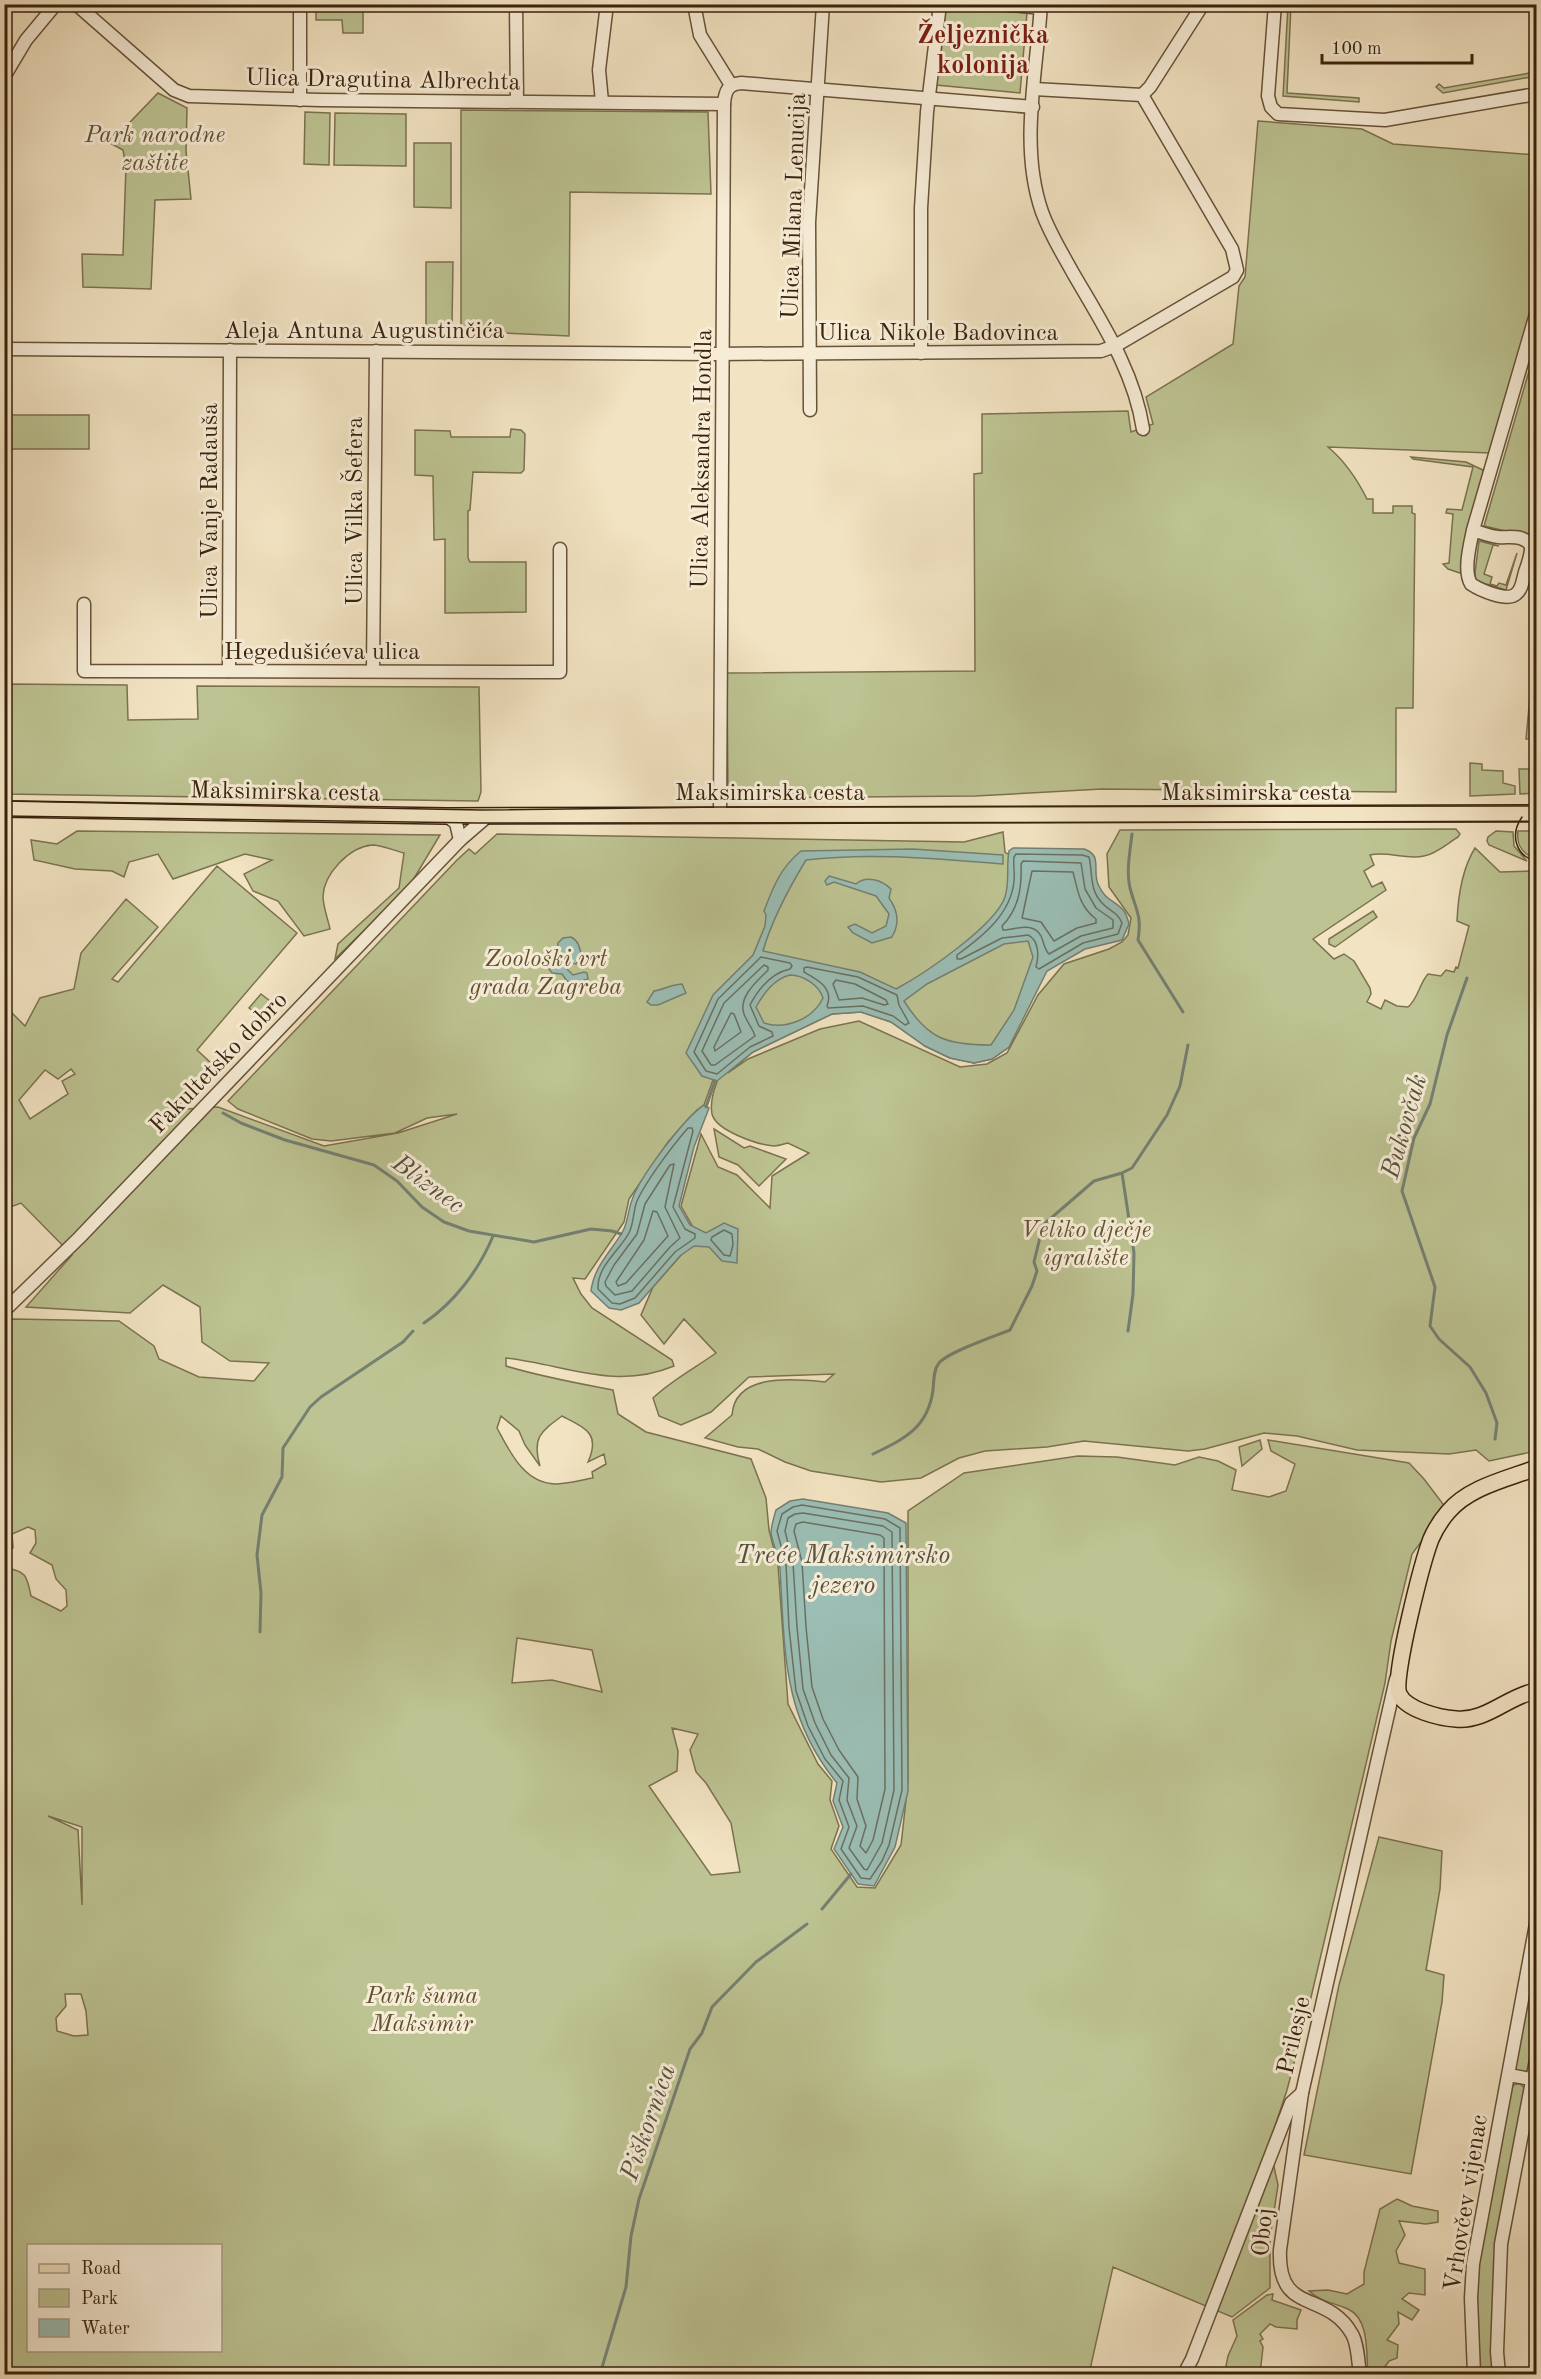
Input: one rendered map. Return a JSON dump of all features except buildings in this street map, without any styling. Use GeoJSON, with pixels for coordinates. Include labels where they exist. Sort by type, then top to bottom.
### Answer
{"type":"FeatureCollection","features":[{"type":"Feature","properties":{"kind":"main road","name":"Maksimirska cesta"},"geometry":{"type":"LineString","coordinates":[[4,809],[447,816],[1536,813]]}},
{"type":"Feature","properties":{"kind":"main road","name":"Prilesje"},"geometry":{"type":"LineString","coordinates":[[1413,1707],[1404,1701],[1399,1693],[1398,1674],[1427,1552],[1441,1522],[1449,1511],[1465,1497],[1536,1468]]}},
{"type":"Feature","properties":{"kind":"main road"},"geometry":{"type":"LineString","coordinates":[[1413,1707],[1442,1717],[1466,1719],[1482,1715],[1515,1698],[1536,1691]]}},
{"type":"Feature","properties":{"kind":"street"},"geometry":{"type":"LineString","coordinates":[[4,77],[26,40],[56,4]]}},
{"type":"Feature","properties":{"kind":"street","name":"Ulica Dragutina Albrechta"},"geometry":{"type":"LineString","coordinates":[[76,4],[148,68],[184,95],[194,97],[724,104]]}},
{"type":"Feature","properties":{"kind":"street"},"geometry":{"type":"LineString","coordinates":[[300,4],[300,100]]}},
{"type":"Feature","properties":{"kind":"street"},"geometry":{"type":"LineString","coordinates":[[516,4],[517,101]]}},
{"type":"Feature","properties":{"kind":"street"},"geometry":{"type":"LineString","coordinates":[[602,102],[598,70],[607,4]]}},
{"type":"Feature","properties":{"kind":"street"},"geometry":{"type":"LineString","coordinates":[[694,4],[700,35],[731,85],[741,83],[1033,107]]}},
{"type":"Feature","properties":{"kind":"street","name":"Ulica Milana Lenucija"},"geometry":{"type":"LineString","coordinates":[[810,410],[809,211],[823,4]]}},
{"type":"Feature","properties":{"kind":"street"},"geometry":{"type":"LineString","coordinates":[[921,353],[920,228],[927,112],[940,4]]}},
{"type":"Feature","properties":{"kind":"street"},"geometry":{"type":"LineString","coordinates":[[1004,4],[1041,6],[1031,159],[1042,211],[1054,240],[1115,346],[1136,392],[1143,429]]}},
{"type":"Feature","properties":{"kind":"street"},"geometry":{"type":"LineString","coordinates":[[1034,89],[1142,95],[1150,87],[1203,4]]}},
{"type":"Feature","properties":{"kind":"street"},"geometry":{"type":"LineString","coordinates":[[1275,4],[1268,96],[1271,107],[1278,114],[1385,120],[1536,94]]}},
{"type":"Feature","properties":{"kind":"street","name":"Ulica Aleksandra Hondla"},"geometry":{"type":"LineString","coordinates":[[720,815],[720,471],[724,104],[726,92],[731,85]]}},
{"type":"Feature","properties":{"kind":"street","name":"Ulica Nikole Badovinca"},"geometry":{"type":"LineString","coordinates":[[723,353],[1091,352],[1107,350],[1233,278],[1237,264],[1232,249],[1142,95]]}},
{"type":"Feature","properties":{"kind":"street"},"geometry":{"type":"LineString","coordinates":[[1473,530],[1497,537],[1514,536],[1525,539],[1531,544],[1531,552],[1516,594],[1504,597],[1475,587],[1469,581],[1469,549],[1473,530],[1536,314]]}},
{"type":"Feature","properties":{"kind":"street","name":"Aleja Antuna Augustinčića"},"geometry":{"type":"LineString","coordinates":[[4,349],[723,353]]}},
{"type":"Feature","properties":{"kind":"street","name":"Ulica Vanje Radauša"},"geometry":{"type":"LineString","coordinates":[[229,671],[230,350]]}},
{"type":"Feature","properties":{"kind":"street","name":"Ulica Vilka Šefera"},"geometry":{"type":"LineString","coordinates":[[374,671],[376,351]]}},
{"type":"Feature","properties":{"kind":"street","name":"Hegedušićeva ulica"},"geometry":{"type":"LineString","coordinates":[[84,604],[84,671],[560,672],[560,549]]}},
{"type":"Feature","properties":{"kind":"street","name":"Fakultetsko dobro"},"geometry":{"type":"LineString","coordinates":[[4,1311],[79,1238],[460,840],[489,815]]}},
{"type":"Feature","properties":{"kind":"street"},"geometry":{"type":"LineString","coordinates":[[447,816],[456,823],[460,840]]}},
{"type":"Feature","properties":{"kind":"street","name":"Prilesje"},"geometry":{"type":"LineString","coordinates":[[1184,2374],[1192,2359],[1292,2103],[1302,2093],[1387,1722],[1388,1706],[1398,1674]]}},
{"type":"Feature","properties":{"kind":"street"},"geometry":{"type":"LineString","coordinates":[[1387,1722],[1397,1709],[1413,1707]]}},
{"type":"Feature","properties":{"kind":"street","name":"Vrhovčev vijenac"},"geometry":{"type":"LineString","coordinates":[[1474,2374],[1471,2298],[1473,2264],[1536,1924]]}},
{"type":"Feature","properties":{"kind":"street","name":"Vrhovčev vijenac"},"geometry":{"type":"LineString","coordinates":[[1499,2374],[1497,2352],[1501,2244],[1535,2080],[1536,2060]]}},
{"type":"Feature","properties":{"kind":"street"},"geometry":{"type":"LineString","coordinates":[[1509,2075],[1535,2080]]}},
{"type":"Feature","properties":{"kind":"street","name":"Oboj"},"geometry":{"type":"LineString","coordinates":[[1302,2093],[1282,2223],[1280,2272],[1293,2293],[1328,2308],[1340,2318],[1353,2335],[1360,2374]]}},
{"type":"Feature","properties":{"kind":"green space"},"geometry":{"type":"Polygon","coordinates":[[[316,5],[363,5],[363,33],[343,33],[342,20],[316,20],[316,5]]]}},
{"type":"Feature","properties":{"kind":"green space"},"geometry":{"type":"Polygon","coordinates":[[[1288,5],[1291,5],[1287,93],[1359,98],[1359,102],[1283,96],[1288,5]]]}},
{"type":"Feature","properties":{"kind":"green space"},"geometry":{"type":"Polygon","coordinates":[[[950,8],[1027,13],[1020,93],[936,85],[944,10],[950,8]]]}},
{"type":"Feature","properties":{"kind":"green space"},"geometry":{"type":"Polygon","coordinates":[[[1536,72],[1536,76],[1443,93],[1436,87],[1439,84],[1444,88],[1536,72]]]}},
{"type":"Feature","properties":{"kind":"green space","name":"Park narodne zaštite"},"geometry":{"type":"Polygon","coordinates":[[[158,93],[187,108],[186,151],[191,199],[155,200],[151,289],[83,287],[82,254],[123,255],[126,166],[123,150],[110,143],[158,93]]]}},
{"type":"Feature","properties":{"kind":"green space"},"geometry":{"type":"Polygon","coordinates":[[[461,110],[708,112],[711,194],[570,192],[569,336],[461,331],[461,110]]]}},
{"type":"Feature","properties":{"kind":"green space"},"geometry":{"type":"Polygon","coordinates":[[[305,112],[330,113],[329,165],[304,164],[305,112]]]}},
{"type":"Feature","properties":{"kind":"green space"},"geometry":{"type":"Polygon","coordinates":[[[335,113],[406,114],[406,166],[334,165],[335,113]]]}},
{"type":"Feature","properties":{"kind":"green space"},"geometry":{"type":"Polygon","coordinates":[[[1258,121],[1362,129],[1393,144],[1536,155],[1536,298],[1491,453],[1328,447],[1350,471],[1367,499],[1373,499],[1373,513],[1393,513],[1393,506],[1412,506],[1412,513],[1415,514],[1413,708],[1396,708],[1396,792],[1102,789],[975,796],[728,798],[727,673],[975,671],[974,474],[982,473],[982,414],[1128,411],[1131,432],[1153,424],[1146,397],[1233,344],[1239,286],[1245,277],[1258,121]]]}},
{"type":"Feature","properties":{"kind":"green space"},"geometry":{"type":"Polygon","coordinates":[[[414,143],[451,143],[451,208],[414,207],[414,143]]]}},
{"type":"Feature","properties":{"kind":"green space"},"geometry":{"type":"Polygon","coordinates":[[[426,262],[453,262],[452,326],[426,326],[426,262]]]}},
{"type":"Feature","properties":{"kind":"green space"},"geometry":{"type":"Polygon","coordinates":[[[1536,347],[1536,538],[1484,526],[1536,347]]]}},
{"type":"Feature","properties":{"kind":"green space"},"geometry":{"type":"Polygon","coordinates":[[[5,415],[89,415],[89,449],[5,449],[5,415]]]}},
{"type":"Feature","properties":{"kind":"green space"},"geometry":{"type":"Polygon","coordinates":[[[511,429],[521,430],[525,434],[524,470],[521,473],[473,472],[470,510],[468,511],[468,558],[470,562],[526,562],[526,612],[445,613],[445,539],[434,540],[433,476],[415,475],[415,430],[450,431],[451,437],[510,437],[511,429]]]}},
{"type":"Feature","properties":{"kind":"green space"},"geometry":{"type":"Polygon","coordinates":[[[1411,457],[1466,462],[1485,471],[1463,574],[1448,569],[1443,564],[1449,563],[1453,514],[1446,513],[1447,509],[1462,510],[1473,467],[1411,457]]]}},
{"type":"Feature","properties":{"kind":"green space"},"geometry":{"type":"Polygon","coordinates":[[[1479,541],[1499,546],[1493,545],[1484,574],[1492,577],[1490,584],[1506,585],[1517,553],[1506,590],[1476,581],[1479,541]]]}},
{"type":"Feature","properties":{"kind":"green space"},"geometry":{"type":"Polygon","coordinates":[[[1536,632],[1536,739],[1526,739],[1536,632]]]}},
{"type":"Feature","properties":{"kind":"green space"},"geometry":{"type":"Polygon","coordinates":[[[5,684],[127,685],[128,720],[198,719],[197,686],[479,687],[481,792],[478,801],[5,794],[5,684]]]}},
{"type":"Feature","properties":{"kind":"green space"},"geometry":{"type":"Polygon","coordinates":[[[1470,763],[1482,764],[1482,770],[1503,771],[1503,783],[1515,786],[1515,794],[1470,796],[1470,763]]]}},
{"type":"Feature","properties":{"kind":"green space"},"geometry":{"type":"Polygon","coordinates":[[[1519,769],[1536,769],[1536,793],[1520,794],[1519,769]]]}},
{"type":"Feature","properties":{"kind":"green space"},"geometry":{"type":"Polygon","coordinates":[[[1456,829],[1460,834],[1458,837],[1428,855],[1410,857],[1370,855],[1374,865],[1364,871],[1372,887],[1382,882],[1386,890],[1313,939],[1334,959],[1344,954],[1354,961],[1370,988],[1371,994],[1367,1002],[1381,1009],[1385,1000],[1397,1006],[1408,1007],[1428,974],[1441,976],[1446,970],[1454,972],[1456,967],[1458,968],[1469,926],[1457,921],[1460,893],[1467,865],[1475,848],[1500,872],[1536,871],[1536,1451],[1489,1461],[1476,1450],[1449,1454],[1357,1450],[1297,1436],[1264,1433],[1205,1449],[1188,1451],[1084,1441],[1047,1447],[985,1451],[959,1458],[921,1478],[881,1482],[811,1471],[758,1449],[738,1447],[705,1438],[732,1415],[736,1401],[744,1391],[755,1385],[783,1380],[825,1382],[834,1374],[749,1377],[711,1412],[681,1425],[659,1416],[653,1398],[716,1353],[684,1319],[664,1344],[641,1315],[653,1287],[698,1236],[681,1206],[701,1134],[718,1167],[737,1175],[770,1208],[772,1176],[809,1153],[788,1143],[774,1146],[759,1143],[721,1126],[712,1114],[712,1098],[717,1082],[713,1080],[704,1105],[668,1142],[629,1199],[624,1222],[585,1279],[573,1278],[581,1294],[592,1308],[672,1360],[674,1366],[652,1373],[610,1376],[506,1358],[506,1366],[546,1377],[613,1390],[618,1414],[646,1432],[751,1459],[766,1498],[769,1530],[778,1565],[788,1704],[818,1764],[832,1781],[830,1800],[839,1826],[831,1849],[857,1887],[875,1888],[901,1845],[908,1782],[908,1511],[964,1473],[1078,1456],[1117,1457],[1175,1465],[1199,1457],[1218,1461],[1236,1470],[1232,1490],[1269,1497],[1286,1491],[1295,1464],[1271,1451],[1268,1440],[1409,1463],[1424,1479],[1446,1508],[1412,1554],[1391,1641],[1385,1683],[1308,2010],[1287,2090],[1269,2144],[1278,2185],[1270,2238],[1270,2288],[1232,2317],[1113,2267],[1089,2374],[5,2374],[5,1554],[5,1326],[13,1319],[119,1321],[154,1346],[159,1359],[199,1377],[254,1381],[269,1363],[230,1361],[202,1342],[200,1307],[163,1285],[130,1313],[26,1307],[72,1255],[21,1203],[5,1209],[5,1006],[25,1026],[40,998],[74,989],[81,953],[126,899],[158,927],[112,979],[118,982],[217,866],[297,933],[197,1050],[212,1064],[186,1109],[218,1107],[324,1146],[398,1133],[457,1114],[427,1118],[395,1133],[331,1141],[312,1139],[238,1109],[228,1101],[457,860],[469,849],[475,854],[497,834],[964,842],[1003,832],[1005,852],[1011,856],[1044,954],[1026,1011],[1009,1047],[992,1059],[974,1063],[950,1058],[925,1046],[891,1022],[861,1012],[832,1014],[753,1052],[728,1073],[748,1059],[820,1029],[859,1021],[960,1067],[987,1064],[1007,1053],[1038,995],[1064,964],[1109,949],[1122,942],[1128,935],[1131,918],[1109,887],[1107,854],[1120,830],[1456,829]],[[71,1069],[58,1079],[45,1070],[19,1100],[30,1119],[68,1094],[62,1081],[75,1074],[71,1069]],[[501,1416],[497,1428],[519,1465],[526,1472],[544,1482],[560,1484],[593,1478],[592,1472],[606,1464],[604,1454],[588,1462],[592,1452],[592,1438],[584,1428],[562,1416],[540,1436],[537,1449],[540,1466],[525,1445],[519,1431],[501,1416]],[[28,1527],[12,1534],[13,1548],[5,1554],[6,1568],[18,1571],[25,1576],[31,1596],[61,1611],[67,1606],[66,1590],[56,1579],[52,1565],[30,1553],[36,1543],[35,1530],[28,1527]],[[517,1638],[512,1683],[552,1680],[602,1692],[592,1650],[517,1638]],[[672,1728],[678,1751],[677,1771],[649,1786],[711,1875],[740,1872],[731,1823],[706,1783],[696,1772],[690,1750],[698,1734],[672,1728]],[[48,1816],[78,1830],[82,1905],[82,1827],[48,1816]],[[65,1994],[66,2006],[56,2018],[57,2031],[74,2036],[88,2035],[86,2011],[81,1994],[65,1994]]]}},
{"type":"Feature","properties":{"kind":"green space"},"geometry":{"type":"Polygon","coordinates":[[[77,831],[440,835],[410,885],[335,959],[338,944],[399,888],[404,853],[372,845],[347,856],[333,871],[324,888],[323,900],[330,929],[304,936],[278,901],[253,891],[244,874],[272,860],[245,854],[173,879],[158,854],[129,862],[124,877],[112,871],[75,869],[34,860],[31,840],[57,844],[77,831]]]}},
{"type":"Feature","properties":{"kind":"green space"},"geometry":{"type":"Polygon","coordinates":[[[1496,831],[1513,832],[1514,846],[1527,861],[1489,845],[1488,837],[1496,831]]]}},
{"type":"Feature","properties":{"kind":"green space"},"geometry":{"type":"Polygon","coordinates":[[[1518,831],[1536,831],[1536,859],[1521,849],[1518,831]]]}},
{"type":"Feature","properties":{"kind":"green space"},"geometry":{"type":"Polygon","coordinates":[[[1373,911],[1377,917],[1335,947],[1329,944],[1329,939],[1373,911]]]}},
{"type":"Feature","properties":{"kind":"green space"},"geometry":{"type":"Polygon","coordinates":[[[261,994],[275,1005],[264,1020],[249,1008],[261,994]]]}},
{"type":"Feature","properties":{"kind":"green space"},"geometry":{"type":"Polygon","coordinates":[[[714,1129],[744,1148],[750,1146],[786,1159],[759,1186],[738,1165],[719,1157],[714,1129]]]}},
{"type":"Feature","properties":{"kind":"green space"},"geometry":{"type":"Polygon","coordinates":[[[1260,1440],[1262,1449],[1242,1466],[1239,1447],[1260,1440]]]}},
{"type":"Feature","properties":{"kind":"green space"},"geometry":{"type":"Polygon","coordinates":[[[1379,1837],[1442,1851],[1440,1889],[1426,1970],[1444,1975],[1442,2002],[1411,2174],[1304,2155],[1339,1985],[1379,1837]]]}},
{"type":"Feature","properties":{"kind":"green space"},"geometry":{"type":"Polygon","coordinates":[[[1536,1944],[1536,2034],[1530,2065],[1525,2073],[1516,2071],[1514,2068],[1536,1944]]]}},
{"type":"Feature","properties":{"kind":"green space"},"geometry":{"type":"Polygon","coordinates":[[[1516,2084],[1526,2089],[1495,2267],[1493,2321],[1495,2374],[1477,2374],[1476,2268],[1510,2087],[1516,2084]]]}},
{"type":"Feature","properties":{"kind":"green space"},"geometry":{"type":"Polygon","coordinates":[[[1397,2199],[1412,2206],[1438,2211],[1438,2222],[1426,2224],[1399,2221],[1405,2235],[1396,2251],[1399,2263],[1425,2269],[1425,2295],[1409,2293],[1402,2299],[1419,2310],[1412,2320],[1398,2312],[1399,2324],[1387,2340],[1398,2345],[1397,2358],[1389,2361],[1384,2368],[1385,2374],[1368,2374],[1366,2338],[1360,2321],[1348,2309],[1323,2300],[1309,2291],[1328,2290],[1347,2294],[1364,2284],[1364,2272],[1380,2209],[1397,2199]]]}},
{"type":"Feature","properties":{"kind":"green space"},"geometry":{"type":"Polygon","coordinates":[[[1273,2294],[1272,2300],[1301,2310],[1297,2320],[1297,2329],[1276,2327],[1270,2324],[1260,2334],[1263,2347],[1260,2374],[1217,2374],[1225,2371],[1228,2356],[1237,2336],[1233,2320],[1267,2295],[1273,2294]]]}},
{"type":"Feature","properties":{"kind":"water"},"geometry":{"type":"Polygon","coordinates":[[[1013,848],[1084,849],[1090,852],[1095,859],[1096,879],[1101,890],[1124,911],[1129,924],[1122,940],[1085,949],[1047,971],[1009,1047],[992,1059],[974,1063],[950,1058],[925,1046],[891,1022],[861,1012],[832,1014],[753,1052],[717,1081],[702,1076],[686,1053],[713,995],[753,955],[765,926],[764,911],[774,886],[788,864],[801,851],[913,849],[1003,855],[1003,864],[880,856],[806,860],[771,927],[763,951],[860,972],[896,989],[974,935],[999,909],[1005,897],[1009,851],[1013,848]],[[1028,941],[1004,944],[927,984],[904,1001],[930,1032],[950,1041],[991,1045],[1014,1010],[1033,957],[1028,941]],[[790,975],[770,987],[756,1007],[764,1023],[781,1025],[798,1021],[813,1012],[823,998],[810,982],[790,975]]]}},
{"type":"Feature","properties":{"kind":"water"},"geometry":{"type":"Polygon","coordinates":[[[829,876],[856,884],[864,880],[874,880],[891,889],[889,898],[897,917],[892,937],[872,943],[853,933],[848,927],[855,924],[872,933],[886,926],[889,914],[876,896],[834,882],[827,885],[825,881],[829,876]]]}},
{"type":"Feature","properties":{"kind":"water"},"geometry":{"type":"Polygon","coordinates":[[[571,937],[579,946],[581,958],[576,964],[567,962],[564,966],[573,975],[587,973],[588,979],[576,983],[567,981],[562,974],[552,973],[549,969],[557,960],[558,943],[563,938],[571,937]]]}},
{"type":"Feature","properties":{"kind":"water"},"geometry":{"type":"Polygon","coordinates":[[[682,984],[686,993],[658,1005],[651,1005],[647,1002],[654,991],[682,984]]]}},
{"type":"Feature","properties":{"kind":"water"},"geometry":{"type":"Polygon","coordinates":[[[704,1105],[709,1108],[694,1147],[679,1206],[690,1225],[706,1233],[724,1223],[738,1229],[737,1263],[722,1261],[709,1247],[694,1246],[680,1256],[639,1303],[621,1310],[609,1308],[591,1291],[596,1274],[623,1231],[632,1200],[643,1178],[674,1135],[704,1105]]]}},
{"type":"Feature","properties":{"kind":"water","name":"Treće Maksimirsko jezero"},"geometry":{"type":"Polygon","coordinates":[[[803,1499],[888,1513],[906,1523],[908,1791],[895,1847],[874,1886],[858,1884],[834,1849],[843,1827],[833,1801],[837,1783],[819,1758],[806,1733],[790,1682],[783,1628],[780,1569],[771,1530],[776,1510],[790,1501],[803,1499]]]}},
{"type":"Feature","properties":{"kind":"waterway"},"geometry":{"type":"LineString","coordinates":[[1132,834],[1128,875],[1139,919],[1138,940],[1183,1012]]}},
{"type":"Feature","properties":{"kind":"waterway","name":"Bukovčak"},"geometry":{"type":"LineString","coordinates":[[1467,978],[1447,1035],[1430,1104],[1414,1138],[1402,1191],[1435,1287],[1430,1326],[1439,1339],[1470,1367],[1486,1393],[1497,1423],[1495,1439]]}},
{"type":"Feature","properties":{"kind":"waterway"},"geometry":{"type":"LineString","coordinates":[[873,1454],[895,1443],[913,1431],[920,1423],[930,1403],[939,1363],[961,1349],[1010,1330],[1037,1271],[1034,1262],[1043,1225],[1094,1181],[1132,1168],[1167,1115],[1180,1086],[1188,1045]]}},
{"type":"Feature","properties":{"kind":"waterway"},"geometry":{"type":"LineString","coordinates":[[706,1107],[715,1081]]}},
{"type":"Feature","properties":{"kind":"waterway","name":"Bliznec"},"geometry":{"type":"LineString","coordinates":[[223,1113],[241,1123],[285,1140],[374,1165],[397,1181],[422,1207],[444,1222],[469,1231],[534,1242],[591,1229],[621,1234]]}},
{"type":"Feature","properties":{"kind":"waterway"},"geometry":{"type":"LineString","coordinates":[[1122,1173],[1134,1253],[1133,1294],[1128,1331]]}},
{"type":"Feature","properties":{"kind":"waterway"},"geometry":{"type":"LineString","coordinates":[[424,1323],[445,1306],[464,1285],[481,1261],[493,1236]]}},
{"type":"Feature","properties":{"kind":"waterway"},"geometry":{"type":"LineString","coordinates":[[260,1632],[261,1593],[257,1555],[262,1515],[282,1477],[283,1448],[310,1407],[321,1397],[403,1342],[413,1331]]}},
{"type":"Feature","properties":{"kind":"waterway","name":"Piškornica"},"geometry":{"type":"LineString","coordinates":[[822,1909],[851,1874]]}},
{"type":"Feature","properties":{"kind":"waterway","name":"Piškornica"},"geometry":{"type":"LineString","coordinates":[[600,2374],[626,2287],[631,2236],[639,2199],[690,2049],[702,2033],[712,2007],[756,1962],[807,1924]]}},
{"type":"Feature","properties":{"kind":"tram line"},"geometry":{"type":"LineString","coordinates":[[4,801],[481,810],[720,807],[1536,806]]}},
{"type":"Feature","properties":{"kind":"tram line"},"geometry":{"type":"LineString","coordinates":[[4,816],[477,823],[1536,822]]}},
{"type":"Feature","properties":{"kind":"tram line"},"geometry":{"type":"LineString","coordinates":[[1522,817],[1516,830],[1517,843],[1523,854],[1536,861]]}},
{"type":"Feature","properties":{"kind":"district","name":"Željeznička kolonija"},"geometry":{"type":"Point","coordinates":[983,49]}},
{"type":"Feature","properties":{"kind":"park label","name":"Zoološki vrt grada Zagreba"},"geometry":{"type":"Point","coordinates":[546,972]}},
{"type":"Feature","properties":{"kind":"park label","name":"Veliko dječje igralište"},"geometry":{"type":"Point","coordinates":[1086,1243]}},
{"type":"Feature","properties":{"kind":"park label","name":"Park šuma Maksimir"},"geometry":{"type":"Point","coordinates":[422,2009]}}]}
